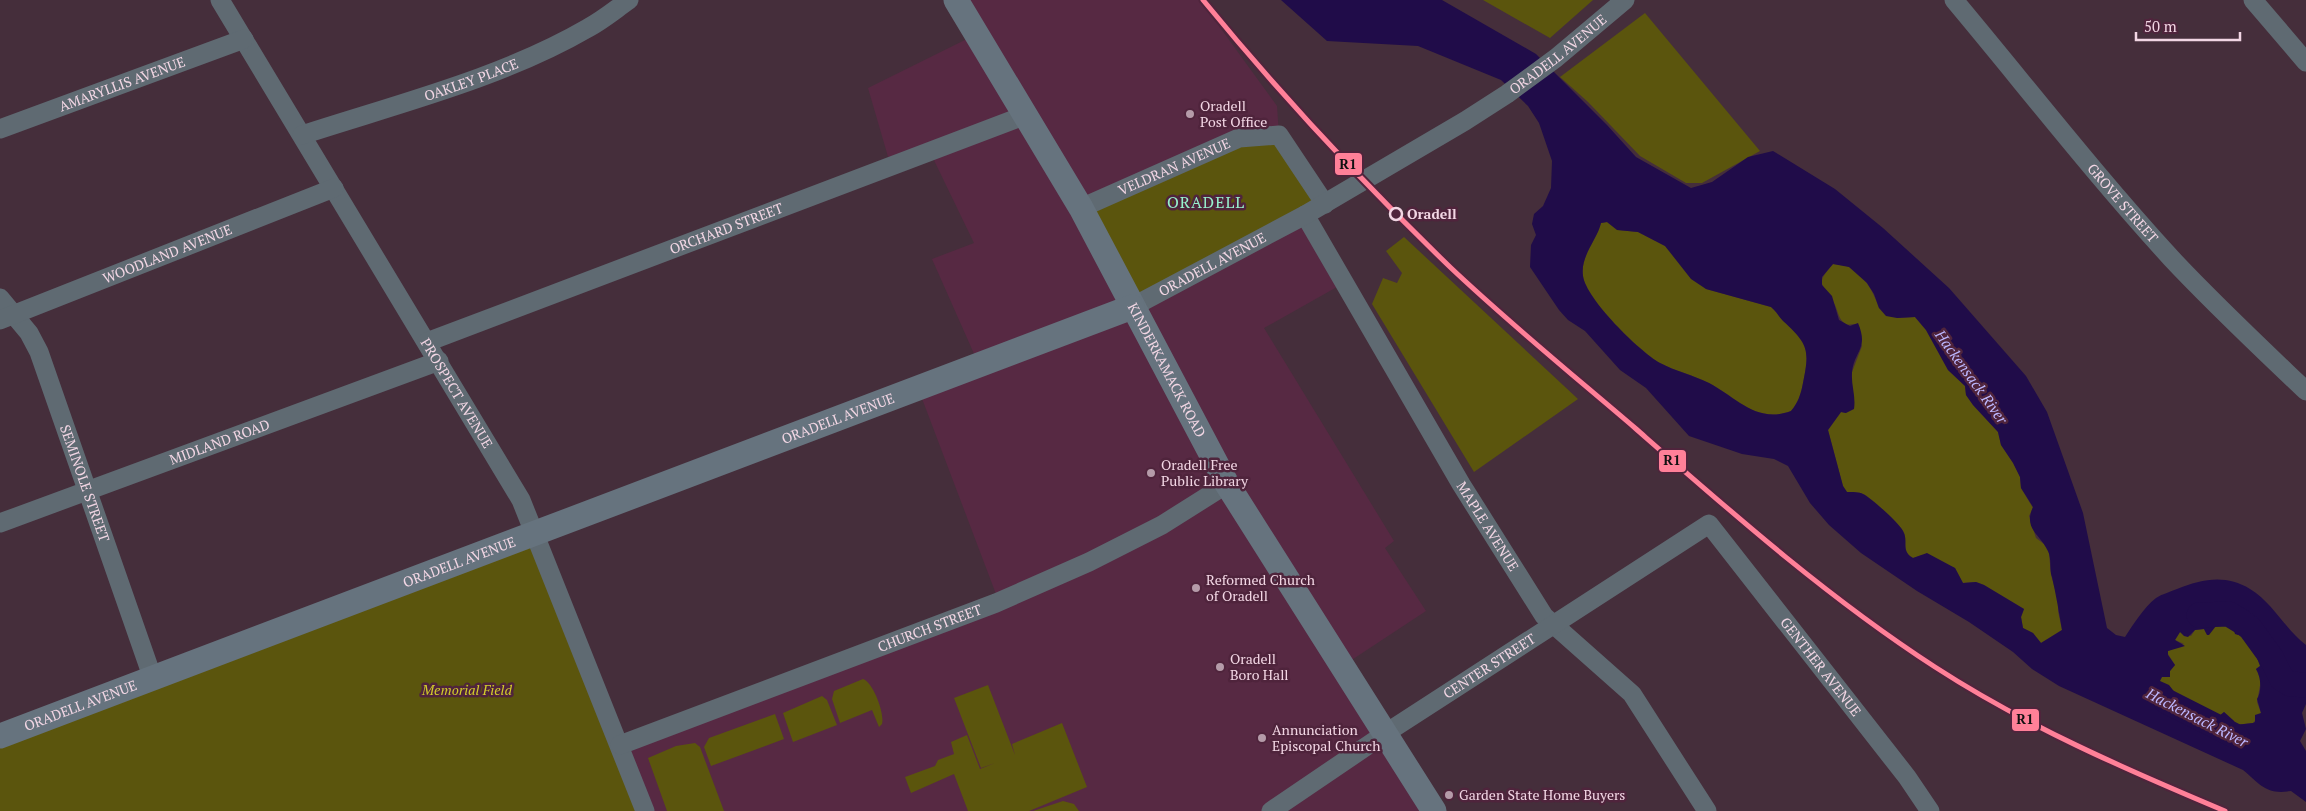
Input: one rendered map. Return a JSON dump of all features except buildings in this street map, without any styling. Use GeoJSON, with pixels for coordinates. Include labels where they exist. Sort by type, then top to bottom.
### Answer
{"type":"FeatureCollection","features":[{"type":"Feature","properties":{"kind":"main road","name":"KINDERKAMACK ROAD"},"geometry":{"type":"LineString","coordinates":[[956,0],[1080,208],[1227,484],[1341,667],[1386,733],[1434,811]]}},
{"type":"Feature","properties":{"kind":"main road","name":"ORADELL AVENUE"},"geometry":{"type":"LineString","coordinates":[[0,736],[1132,307]]}},
{"type":"Feature","properties":{"kind":"street","name":"PROSPECT AVENUE"},"geometry":{"type":"LineString","coordinates":[[220,0],[521,500],[620,745],[644,811]]}},
{"type":"Feature","properties":{"kind":"street","name":"OAKLEY PLACE"},"geometry":{"type":"LineString","coordinates":[[302,134],[469,80],[526,59],[590,27],[630,0]]}},
{"type":"Feature","properties":{"kind":"street","name":"ORADELL AVENUE"},"geometry":{"type":"LineString","coordinates":[[1132,307],[1325,204],[1507,94],[1556,58],[1625,0]]}},
{"type":"Feature","properties":{"kind":"street","name":"GROVE STREET"},"geometry":{"type":"LineString","coordinates":[[1954,0],[2171,258],[2306,391]]}},
{"type":"Feature","properties":{"kind":"street"},"geometry":{"type":"LineString","coordinates":[[2252,0],[2306,62]]}},
{"type":"Feature","properties":{"kind":"street","name":"AMARYLLIS AVENUE"},"geometry":{"type":"LineString","coordinates":[[0,129],[244,39]]}},
{"type":"Feature","properties":{"kind":"street","name":"ORCHARD STREET"},"geometry":{"type":"LineString","coordinates":[[427,342],[1026,115]]}},
{"type":"Feature","properties":{"kind":"street","name":"VELDRAN AVENUE"},"geometry":{"type":"LineString","coordinates":[[1080,208],[1239,138],[1279,136],[1325,204]]}},
{"type":"Feature","properties":{"kind":"street","name":"WOODLAND AVENUE"},"geometry":{"type":"LineString","coordinates":[[7,317],[334,188]]}},
{"type":"Feature","properties":{"kind":"street","name":"MAPLE AVENUE"},"geometry":{"type":"LineString","coordinates":[[1305,215],[1461,484],[1544,616],[1632,694],[1707,811]]}},
{"type":"Feature","properties":{"kind":"street","name":"SEMINOLE STREET"},"geometry":{"type":"LineString","coordinates":[[0,298],[7,317],[29,334],[39,352],[153,679]]}},
{"type":"Feature","properties":{"kind":"street","name":"MIDLAND ROAD"},"geometry":{"type":"LineString","coordinates":[[0,523],[88,489],[439,362]]}},
{"type":"Feature","properties":{"kind":"street","name":"CHURCH STREET"},"geometry":{"type":"LineString","coordinates":[[620,745],[996,603],[1051,580],[1162,525],[1227,484]]}},
{"type":"Feature","properties":{"kind":"street","name":"CENTER STREET"},"geometry":{"type":"LineString","coordinates":[[1271,811],[1386,733],[1709,524]]}},
{"type":"Feature","properties":{"kind":"street","name":"GENTHER AVENUE"},"geometry":{"type":"LineString","coordinates":[[1709,524],[1907,777],[1930,811]]}},
{"type":"Feature","properties":{"kind":"shaded area"},"geometry":{"type":"Polygon","coordinates":[[[956,0],[1200,0],[1277,106],[1279,135],[1305,215],[1344,283],[1264,328],[1394,541],[1385,548],[1426,611],[1341,667],[1434,811],[645,811],[620,745],[999,602],[918,388],[979,365],[932,259],[974,243],[930,152],[891,167],[868,88],[977,34],[956,0]]]}},
{"type":"Feature","properties":{"kind":"green space"},"geometry":{"type":"Polygon","coordinates":[[[1483,0],[1593,0],[1550,38],[1483,0]]]}},
{"type":"Feature","properties":{"kind":"green space"},"geometry":{"type":"Polygon","coordinates":[[[1645,13],[1760,151],[1702,183],[1686,183],[1640,156],[1588,102],[1560,77],[1645,13]]]}},
{"type":"Feature","properties":{"kind":"green space"},"geometry":{"type":"Polygon","coordinates":[[[1279,135],[1325,204],[1132,307],[1081,208],[1239,138],[1279,135]]]}},
{"type":"Feature","properties":{"kind":"green space"},"geometry":{"type":"Polygon","coordinates":[[[1607,222],[1618,230],[1638,232],[1665,246],[1706,289],[1773,309],[1798,336],[1805,348],[1806,363],[1801,391],[1791,411],[1779,414],[1757,412],[1709,383],[1660,363],[1640,348],[1615,324],[1593,298],[1583,276],[1586,255],[1601,223],[1607,222]]]}},
{"type":"Feature","properties":{"kind":"green space"},"geometry":{"type":"Polygon","coordinates":[[[1404,237],[1578,399],[1474,472],[1372,304],[1383,278],[1397,283],[1402,273],[1386,251],[1404,237]]]}},
{"type":"Feature","properties":{"kind":"green space"},"geometry":{"type":"Polygon","coordinates":[[[1833,264],[1847,266],[1855,270],[1872,291],[1879,308],[1898,318],[1915,317],[1926,330],[1948,370],[1965,386],[1966,395],[1973,405],[1998,432],[2001,445],[2013,462],[2020,477],[2021,488],[2033,508],[2029,516],[2036,538],[2044,544],[2049,553],[2051,575],[2058,599],[2058,611],[2062,630],[2041,643],[2033,633],[2023,628],[2021,617],[2024,609],[1984,585],[1976,582],[1963,583],[1955,568],[1922,555],[1913,558],[1907,552],[1905,535],[1896,522],[1867,496],[1860,493],[1847,492],[1843,486],[1828,430],[1841,412],[1846,413],[1852,384],[1852,372],[1862,346],[1855,324],[1846,325],[1843,322],[1822,285],[1823,277],[1833,264]]]}},
{"type":"Feature","properties":{"kind":"green space","name":"Memorial Field"},"geometry":{"type":"Polygon","coordinates":[[[534,533],[645,811],[0,811],[0,736],[534,533]]]}},
{"type":"Feature","properties":{"kind":"green space"},"geometry":{"type":"Polygon","coordinates":[[[2234,614],[2237,617],[2232,624],[2239,634],[2247,629],[2255,640],[2252,643],[2261,650],[2260,666],[2256,669],[2261,680],[2257,702],[2261,713],[2253,723],[2235,725],[2234,721],[2224,712],[2212,722],[2203,721],[2196,715],[2190,704],[2181,701],[2159,679],[2169,677],[2170,671],[2175,665],[2168,651],[2184,644],[2175,640],[2180,632],[2191,636],[2195,630],[2204,629],[2206,633],[2213,628],[2217,615],[2223,621],[2234,614]]]}},
{"type":"Feature","properties":{"kind":"green space"},"geometry":{"type":"Polygon","coordinates":[[[863,679],[871,686],[880,706],[882,724],[879,727],[872,710],[840,723],[832,699],[834,691],[863,679]]]}},
{"type":"Feature","properties":{"kind":"green space"},"geometry":{"type":"Polygon","coordinates":[[[988,685],[1015,755],[1012,744],[1062,723],[1087,787],[1029,811],[968,811],[954,774],[911,793],[905,777],[935,766],[938,760],[954,754],[951,742],[967,735],[980,769],[995,763],[981,768],[954,698],[988,685]]]}},
{"type":"Feature","properties":{"kind":"green space"},"geometry":{"type":"Polygon","coordinates":[[[822,696],[827,700],[837,725],[793,742],[783,713],[822,696]]]}},
{"type":"Feature","properties":{"kind":"green space"},"geometry":{"type":"Polygon","coordinates":[[[775,714],[784,739],[711,766],[704,747],[709,738],[775,714]]]}},
{"type":"Feature","properties":{"kind":"green space"},"geometry":{"type":"Polygon","coordinates":[[[695,743],[700,747],[724,811],[667,811],[648,758],[676,746],[695,743]]]}},
{"type":"Feature","properties":{"kind":"green space"},"geometry":{"type":"Polygon","coordinates":[[[1063,801],[1074,804],[1079,811],[1033,811],[1063,801]]]}},
{"type":"Feature","properties":{"kind":"water"},"geometry":{"type":"Polygon","coordinates":[[[1281,0],[1442,0],[1536,54],[1636,157],[1691,188],[1712,182],[1748,157],[1773,151],[1835,189],[1883,228],[1949,288],[2026,376],[2047,412],[2083,513],[2107,628],[2116,635],[2125,637],[2143,611],[2158,597],[2196,583],[2223,580],[2241,584],[2266,601],[2306,645],[2306,704],[2302,713],[2306,729],[2300,741],[2306,751],[2306,802],[2291,791],[2275,792],[2264,788],[2243,770],[2059,686],[2032,669],[2013,652],[1969,622],[1917,591],[1861,553],[1829,525],[1810,503],[1788,466],[1774,459],[1742,454],[1689,436],[1646,388],[1620,370],[1585,331],[1568,320],[1530,267],[1531,245],[1536,235],[1532,224],[1534,214],[1543,206],[1551,188],[1552,161],[1539,123],[1528,106],[1501,80],[1418,46],[1327,41],[1281,0]],[[1607,222],[1601,223],[1586,255],[1583,276],[1593,298],[1615,324],[1640,348],[1660,363],[1709,383],[1757,412],[1779,414],[1791,411],[1801,391],[1806,362],[1805,348],[1798,336],[1773,309],[1706,289],[1691,279],[1665,246],[1638,232],[1617,230],[1607,222]],[[1833,264],[1822,277],[1822,285],[1832,296],[1839,320],[1850,326],[1858,323],[1862,339],[1852,373],[1854,409],[1846,413],[1841,412],[1828,430],[1843,486],[1847,492],[1863,494],[1872,500],[1900,527],[1905,535],[1907,552],[1913,558],[1927,553],[1955,568],[1963,583],[1976,582],[1984,585],[2024,609],[2021,617],[2023,628],[2033,633],[2041,643],[2062,630],[2049,554],[2045,545],[2031,526],[2030,515],[2033,507],[2021,488],[2020,477],[2001,445],[1998,432],[1973,405],[1966,395],[1965,386],[1948,370],[1926,330],[1915,317],[1897,318],[1886,316],[1879,308],[1874,294],[1867,283],[1849,267],[1833,264]],[[2236,614],[2228,622],[2217,615],[2214,621],[2216,626],[2209,635],[2207,635],[2204,629],[2195,630],[2188,637],[2180,632],[2175,640],[2185,646],[2168,651],[2168,655],[2175,665],[2170,671],[2170,677],[2162,677],[2160,681],[2169,685],[2180,699],[2190,704],[2197,719],[2201,722],[2212,722],[2224,712],[2234,721],[2235,725],[2253,723],[2255,722],[2255,715],[2261,713],[2257,699],[2260,692],[2260,680],[2256,669],[2260,666],[2257,658],[2261,650],[2256,645],[2253,645],[2255,639],[2245,629],[2238,635],[2235,634],[2232,624],[2237,617],[2236,614]]]}},
{"type":"Feature","properties":{"kind":"waterway","name":"Hackensack River"},"geometry":{"type":"LineString","coordinates":[[2199,615],[2229,614],[2242,622],[2250,628],[2271,657],[2282,679],[2290,684],[2306,685]]}},
{"type":"Feature","properties":{"kind":"waterway","name":"Hackensack River"},"geometry":{"type":"LineString","coordinates":[[2166,701],[2237,737]]}},
{"type":"Feature","properties":{"kind":"transit line","name":"R1"},"geometry":{"type":"LineString","coordinates":[[1203,0],[1262,70],[1323,137],[1450,267],[1518,329],[1780,553],[1895,640],[1969,688],[2040,727],[2113,763],[2225,811]]}},
{"type":"Feature","properties":{"kind":"place","name":"Oradell Post Office"},"geometry":{"type":"Point","coordinates":[1190,114]}},
{"type":"Feature","properties":{"kind":"place","name":"Oradell"},"geometry":{"type":"Point","coordinates":[1396,214]}},
{"type":"Feature","properties":{"kind":"place","name":"Oradell Free Public Library"},"geometry":{"type":"Point","coordinates":[1151,473]}},
{"type":"Feature","properties":{"kind":"place","name":"Reformed Church of Oradell"},"geometry":{"type":"Point","coordinates":[1196,588]}},
{"type":"Feature","properties":{"kind":"place","name":"Oradell Boro Hall"},"geometry":{"type":"Point","coordinates":[1220,667]}},
{"type":"Feature","properties":{"kind":"place","name":"Annunciation Episcopal Church"},"geometry":{"type":"Point","coordinates":[1262,738]}},
{"type":"Feature","properties":{"kind":"place","name":"Garden State Home Buyers"},"geometry":{"type":"Point","coordinates":[1449,795]}},
{"type":"Feature","properties":{"kind":"district","name":"ORADELL"},"geometry":{"type":"Point","coordinates":[1206,202]}}]}
